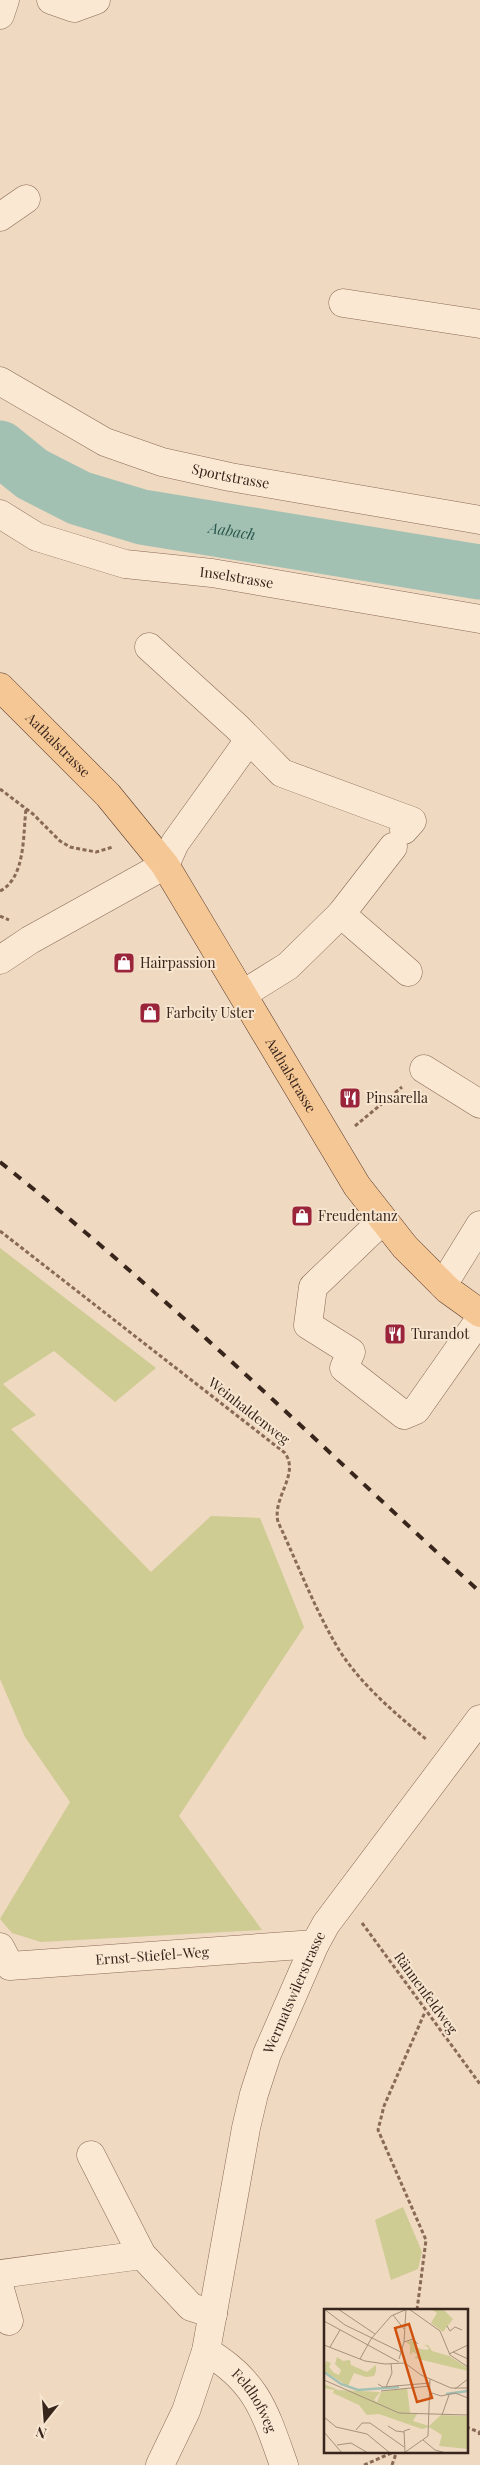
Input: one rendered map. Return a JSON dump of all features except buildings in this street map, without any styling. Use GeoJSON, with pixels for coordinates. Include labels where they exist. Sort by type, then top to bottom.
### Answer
{"type":"FeatureCollection","features":[{"type":"Feature","properties":{"kind":"main road","name":"Aathalstrasse"},"geometry":{"type":"LineString","coordinates":[[0,687],[108,795],[155,871],[243,994],[357,1186],[383,1220],[405,1247],[443,1285],[480,1313]]}},
{"type":"Feature","properties":{"kind":"street"},"geometry":{"type":"LineString","coordinates":[[0,15],[4,0]]}},
{"type":"Feature","properties":{"kind":"street"},"geometry":{"type":"LineString","coordinates":[[51,0],[74,8],[96,0]]}},
{"type":"Feature","properties":{"kind":"street"},"geometry":{"type":"LineString","coordinates":[[0,217],[26,199]]}},
{"type":"Feature","properties":{"kind":"street"},"geometry":{"type":"LineString","coordinates":[[343,303],[480,324]]}},
{"type":"Feature","properties":{"kind":"street","name":"Sportstrasse"},"geometry":{"type":"LineString","coordinates":[[0,382],[105,442],[162,462],[230,478],[480,520]]}},
{"type":"Feature","properties":{"kind":"street","name":"Inselstrasse"},"geometry":{"type":"LineString","coordinates":[[0,514],[37,537],[125,564],[212,573],[480,619]]}},
{"type":"Feature","properties":{"kind":"street"},"geometry":{"type":"LineString","coordinates":[[149,647],[282,773],[412,821],[341,914],[288,966],[243,994]]}},
{"type":"Feature","properties":{"kind":"street"},"geometry":{"type":"LineString","coordinates":[[0,960],[30,940],[155,871],[249,740]]}},
{"type":"Feature","properties":{"kind":"street"},"geometry":{"type":"LineString","coordinates":[[341,914],[408,972]]}},
{"type":"Feature","properties":{"kind":"street"},"geometry":{"type":"LineString","coordinates":[[424,1069],[480,1104]]}},
{"type":"Feature","properties":{"kind":"street"},"geometry":{"type":"LineString","coordinates":[[383,1220],[313,1286],[308,1325],[351,1352],[344,1368],[404,1415],[416,1410],[480,1319]]}},
{"type":"Feature","properties":{"kind":"street"},"geometry":{"type":"LineString","coordinates":[[443,1285],[480,1225]]}},
{"type":"Feature","properties":{"kind":"street","name":"Wermatswilerstrasse"},"geometry":{"type":"LineString","coordinates":[[160,2465],[186,2411],[206,2351],[234,2186],[254,2094],[287,2006],[326,1924],[480,1719]]}},
{"type":"Feature","properties":{"kind":"street","name":"Ernst-Stiefel-Weg"},"geometry":{"type":"LineString","coordinates":[[0,1947],[10,1966],[315,1944]]}},
{"type":"Feature","properties":{"kind":"street"},"geometry":{"type":"LineString","coordinates":[[91,2155],[142,2255],[191,2307],[213,2314]]}},
{"type":"Feature","properties":{"kind":"street"},"geometry":{"type":"LineString","coordinates":[[0,2274],[142,2255]]}},
{"type":"Feature","properties":{"kind":"street"},"geometry":{"type":"LineString","coordinates":[[0,2289],[9,2321]]}},
{"type":"Feature","properties":{"kind":"street","name":"Feldhofweg"},"geometry":{"type":"LineString","coordinates":[[206,2351],[228,2364],[243,2377],[255,2394],[284,2465]]}},
{"type":"Feature","properties":{"kind":"path"},"geometry":{"type":"LineString","coordinates":[[0,789],[26,809],[50,833],[70,847],[96,852],[108,850],[118,844],[155,871]]}},
{"type":"Feature","properties":{"kind":"path"},"geometry":{"type":"LineString","coordinates":[[0,890],[10,882],[20,860],[26,809]]}},
{"type":"Feature","properties":{"kind":"path"},"geometry":{"type":"LineString","coordinates":[[354,1127],[424,1069]]}},
{"type":"Feature","properties":{"kind":"path","name":"Weinhaldenweg"},"geometry":{"type":"LineString","coordinates":[[0,1231],[285,1452],[289,1459],[290,1473],[278,1503],[276,1516],[335,1644],[356,1673],[389,1707],[450,1760]]}},
{"type":"Feature","properties":{"kind":"path","name":"Rännenfeldweg"},"geometry":{"type":"LineString","coordinates":[[361,1921],[425,2012],[480,2084]]}},
{"type":"Feature","properties":{"kind":"path"},"geometry":{"type":"LineString","coordinates":[[417,2309],[426,2240],[378,2130],[384,2106],[425,2012]]}},
{"type":"Feature","properties":{"kind":"path"},"geometry":{"type":"LineString","coordinates":[[468,2428],[479,2432],[480,2437]]}},
{"type":"Feature","properties":{"kind":"path"},"geometry":{"type":"LineString","coordinates":[[364,2465],[394,2452]]}},
{"type":"Feature","properties":{"kind":"path"},"geometry":{"type":"LineString","coordinates":[[392,2465],[396,2452]]}},
{"type":"Feature","properties":{"kind":"shaded area"},"geometry":{"type":"Polygon","coordinates":[[[0,1248],[156,1368],[115,1402],[54,1351],[3,1384],[36,1415],[11,1429],[151,1572],[211,1516],[260,1518],[304,1627],[179,1816],[262,1930],[41,1942],[12,1933],[0,1919],[70,1802],[25,1737],[0,1679],[0,1248]]]}},
{"type":"Feature","properties":{"kind":"shaded area"},"geometry":{"type":"Polygon","coordinates":[[[403,2207],[422,2252],[418,2269],[391,2280],[375,2220],[403,2207]]]}},
{"type":"Feature","properties":{"kind":"waterway","name":"Aabach"},"geometry":{"type":"LineString","coordinates":[[0,448],[32,474],[79,498],[142,517],[480,572]]}},
{"type":"Feature","properties":{"kind":"railway"},"geometry":{"type":"LineString","coordinates":[[0,1162],[124,1265],[480,1592]]}},
{"type":"Feature","properties":{"kind":"place","name":"Hairpassion"},"geometry":{"type":"Point","coordinates":[124,963]}},
{"type":"Feature","properties":{"kind":"place","name":"Farbcity Uster"},"geometry":{"type":"Point","coordinates":[150,1013]}},
{"type":"Feature","properties":{"kind":"place","name":"Pinsarella"},"geometry":{"type":"Point","coordinates":[350,1098]}},
{"type":"Feature","properties":{"kind":"place","name":"Freudentanz"},"geometry":{"type":"Point","coordinates":[302,1216]}},
{"type":"Feature","properties":{"kind":"place","name":"Turandot"},"geometry":{"type":"Point","coordinates":[395,1334]}}]}
